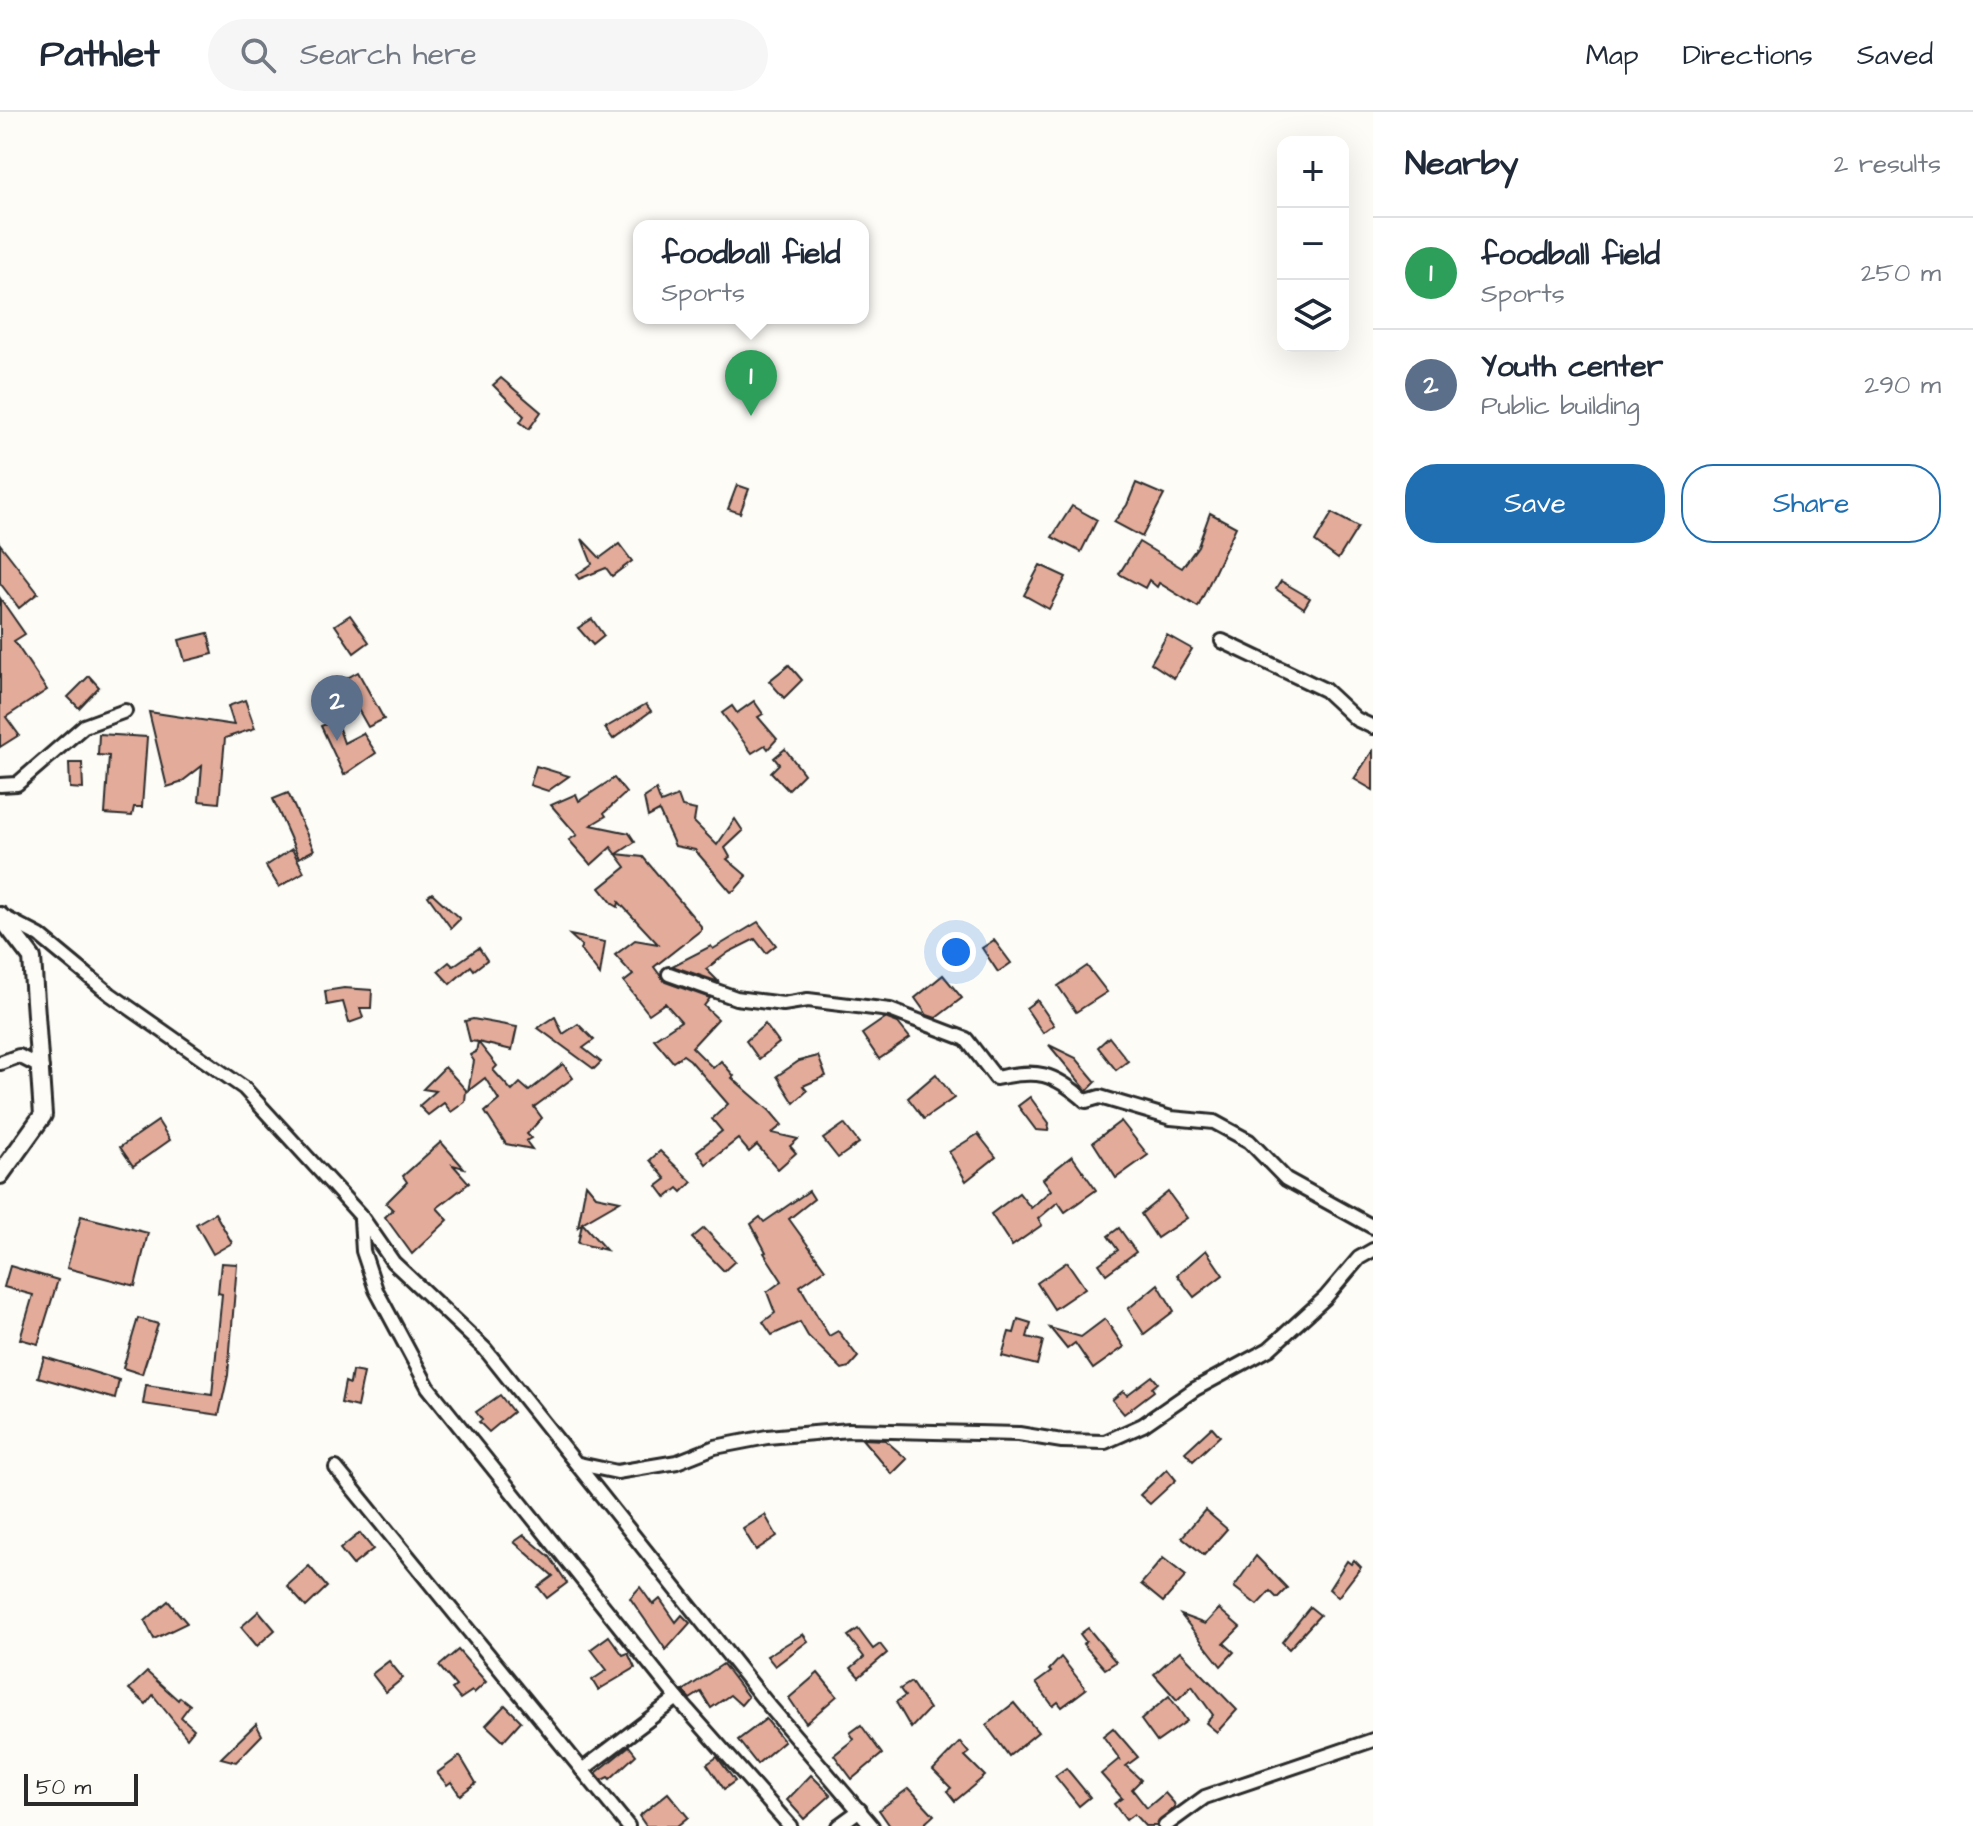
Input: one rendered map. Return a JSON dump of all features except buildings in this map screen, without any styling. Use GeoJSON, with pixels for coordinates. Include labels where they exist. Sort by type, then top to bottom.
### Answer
{"type":"FeatureCollection","features":[{"type":"Feature","properties":{"kind":"street"},"geometry":{"type":"LineString","coordinates":[[1222,641],[1325,690],[1356,719],[1373,727]]}},
{"type":"Feature","properties":{"kind":"street"},"geometry":{"type":"LineString","coordinates":[[0,785],[17,784],[84,726],[125,711]]}},
{"type":"Feature","properties":{"kind":"street"},"geometry":{"type":"LineString","coordinates":[[0,915],[32,958],[43,1115],[0,1175]]}},
{"type":"Feature","properties":{"kind":"street"},"geometry":{"type":"LineString","coordinates":[[0,915],[40,936],[110,994],[244,1088],[361,1216],[393,1262],[485,1349],[579,1464],[637,1543],[872,1826]]}},
{"type":"Feature","properties":{"kind":"street"},"geometry":{"type":"LineString","coordinates":[[669,974],[736,998],[783,1004],[808,1000],[890,1010],[966,1039],[996,1078],[1030,1070],[1069,1086],[1086,1101],[1100,1097],[1171,1118],[1214,1122],[1249,1141],[1286,1179],[1373,1227]]}},
{"type":"Feature","properties":{"kind":"street"},"geometry":{"type":"LineString","coordinates":[[0,1062],[19,1056],[42,1068]]}},
{"type":"Feature","properties":{"kind":"street"},"geometry":{"type":"LineString","coordinates":[[361,1216],[363,1251],[376,1290],[428,1387],[677,1698],[790,1826]]}},
{"type":"Feature","properties":{"kind":"street"},"geometry":{"type":"LineString","coordinates":[[579,1464],[617,1472],[677,1462],[715,1447],[767,1437],[849,1430],[1019,1434],[1062,1441],[1105,1442],[1143,1425],[1195,1389],[1269,1349],[1325,1298],[1359,1258],[1373,1250]]}},
{"type":"Feature","properties":{"kind":"street"},"geometry":{"type":"LineString","coordinates":[[336,1468],[628,1826]]}},
{"type":"Feature","properties":{"kind":"street"},"geometry":{"type":"LineString","coordinates":[[582,1770],[677,1698]]}},
{"type":"Feature","properties":{"kind":"street"},"geometry":{"type":"LineString","coordinates":[[1165,1826],[1205,1797],[1373,1740]]}},
{"type":"Feature","properties":{"kind":"street"},"geometry":{"type":"LineString","coordinates":[[838,1826],[860,1810]]}},
{"type":"Feature","properties":{"kind":"place","name":"foodball field"},"geometry":{"type":"Point","coordinates":[751,416]}},
{"type":"Feature","properties":{"kind":"place","name":"Youth center"},"geometry":{"type":"Point","coordinates":[337,741]}}]}
